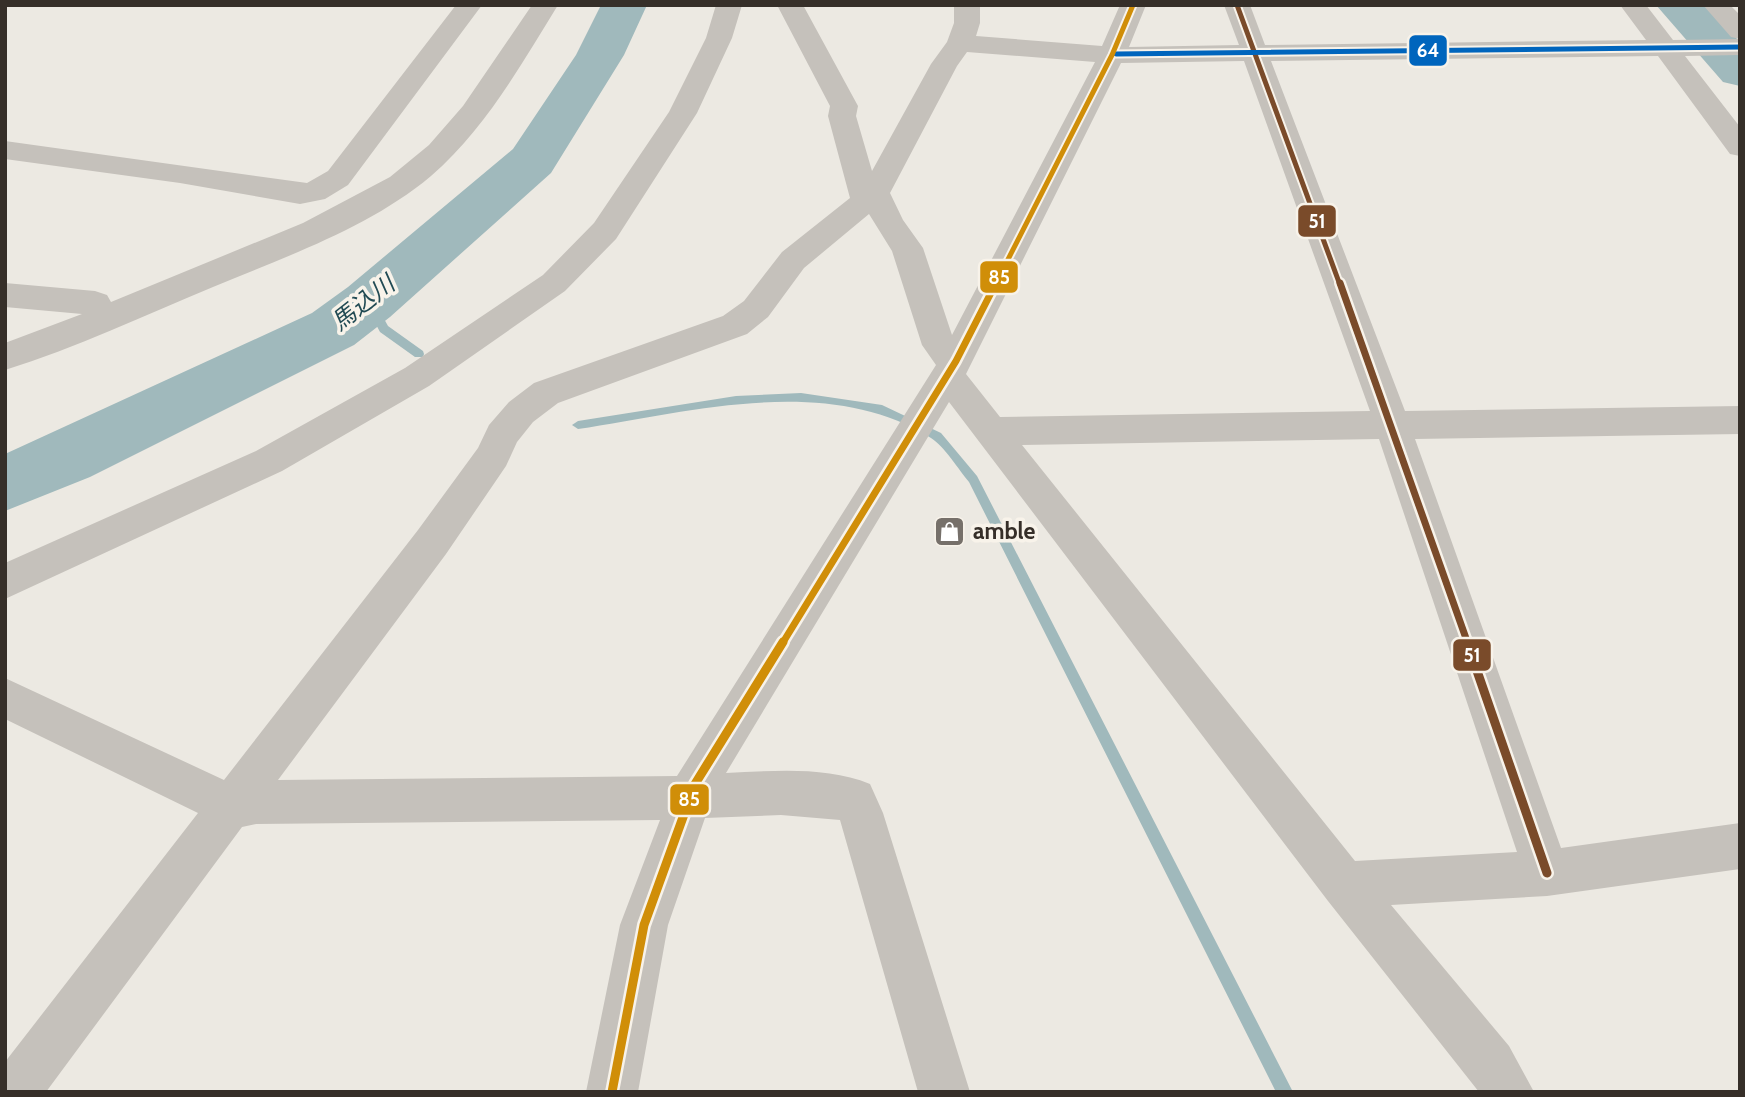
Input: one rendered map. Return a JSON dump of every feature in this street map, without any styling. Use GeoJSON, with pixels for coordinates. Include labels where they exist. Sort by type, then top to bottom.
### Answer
{"type":"FeatureCollection","features":[{"type":"Feature","properties":{"kind":"street"},"geometry":{"type":"LineString","coordinates":[[5,150],[166,171],[300,194],[314,192],[338,178],[469,5]]}},
{"type":"Feature","properties":{"kind":"street"},"geometry":{"type":"LineString","coordinates":[[5,357],[135,307],[347,217],[383,196],[421,168],[464,124],[496,83],[545,5]]}},
{"type":"Feature","properties":{"kind":"street"},"geometry":{"type":"LineString","coordinates":[[5,582],[268,461],[417,377],[554,283],[605,231],[683,113],[719,38],[729,5]]}},
{"type":"Feature","properties":{"kind":"street"},"geometry":{"type":"LineString","coordinates":[[790,5],[844,106],[842,116],[870,196],[907,248],[939,345],[943,382],[991,431],[1345,885],[1491,1064],[1508,1092]]}},
{"type":"Feature","properties":{"kind":"street"},"geometry":{"type":"LineString","coordinates":[[14,1092],[432,542],[493,456],[502,435],[521,412],[555,388],[743,321],[756,309],[793,260],[870,196],[944,64],[960,43],[967,23],[967,5]]}},
{"type":"Feature","properties":{"kind":"street"},"geometry":{"type":"LineString","coordinates":[[612,1092],[644,925],[695,783],[943,382],[1112,55],[1133,5]]}},
{"type":"Feature","properties":{"kind":"street"},"geometry":{"type":"LineString","coordinates":[[1237,5],[1393,427],[1547,873]]}},
{"type":"Feature","properties":{"kind":"street"},"geometry":{"type":"LineString","coordinates":[[1633,5],[1740,147]]}},
{"type":"Feature","properties":{"kind":"street"},"geometry":{"type":"LineString","coordinates":[[1716,5],[1740,31]]}},
{"type":"Feature","properties":{"kind":"street"},"geometry":{"type":"LineString","coordinates":[[960,43],[1112,55],[1252,51],[1740,47]]}},
{"type":"Feature","properties":{"kind":"street"},"geometry":{"type":"LineString","coordinates":[[5,295],[94,303]]}},
{"type":"Feature","properties":{"kind":"street"},"geometry":{"type":"LineString","coordinates":[[991,431],[1740,420]]}},
{"type":"Feature","properties":{"kind":"street"},"geometry":{"type":"LineString","coordinates":[[5,698],[233,807],[256,802],[690,797],[783,793],[821,794],[854,800],[861,813],[944,1092]]}},
{"type":"Feature","properties":{"kind":"street"},"geometry":{"type":"LineString","coordinates":[[1345,885],[1547,873],[1740,846]]}},
{"type":"Feature","properties":{"kind":"waterway","name":"馬込川"},"geometry":{"type":"LineString","coordinates":[[5,483],[67,458],[333,329],[369,302],[532,161],[600,55],[624,5]]}},
{"type":"Feature","properties":{"kind":"waterway"},"geometry":{"type":"LineString","coordinates":[[1679,5],[1740,71]]}},
{"type":"Feature","properties":{"kind":"waterway"},"geometry":{"type":"LineString","coordinates":[[369,302],[384,329],[419,354]]}},
{"type":"Feature","properties":{"kind":"waterway"},"geometry":{"type":"LineString","coordinates":[[578,425],[736,400],[801,397],[878,408],[937,436],[973,479],[1285,1092]]}},
{"type":"Feature","properties":{"kind":"transit line","name":"85"},"geometry":{"type":"LineString","coordinates":[[612,1092],[644,925],[695,784],[956,361],[1112,55],[1133,5]]}},
{"type":"Feature","properties":{"kind":"transit line","name":"51"},"geometry":{"type":"LineString","coordinates":[[1237,5],[1393,427],[1547,873]]}},
{"type":"Feature","properties":{"kind":"transit line","name":"64"},"geometry":{"type":"LineString","coordinates":[[1116,54],[1740,47]]}},
{"type":"Feature","properties":{"kind":"place","name":"amble"},"geometry":{"type":"Point","coordinates":[950,531]}}]}
